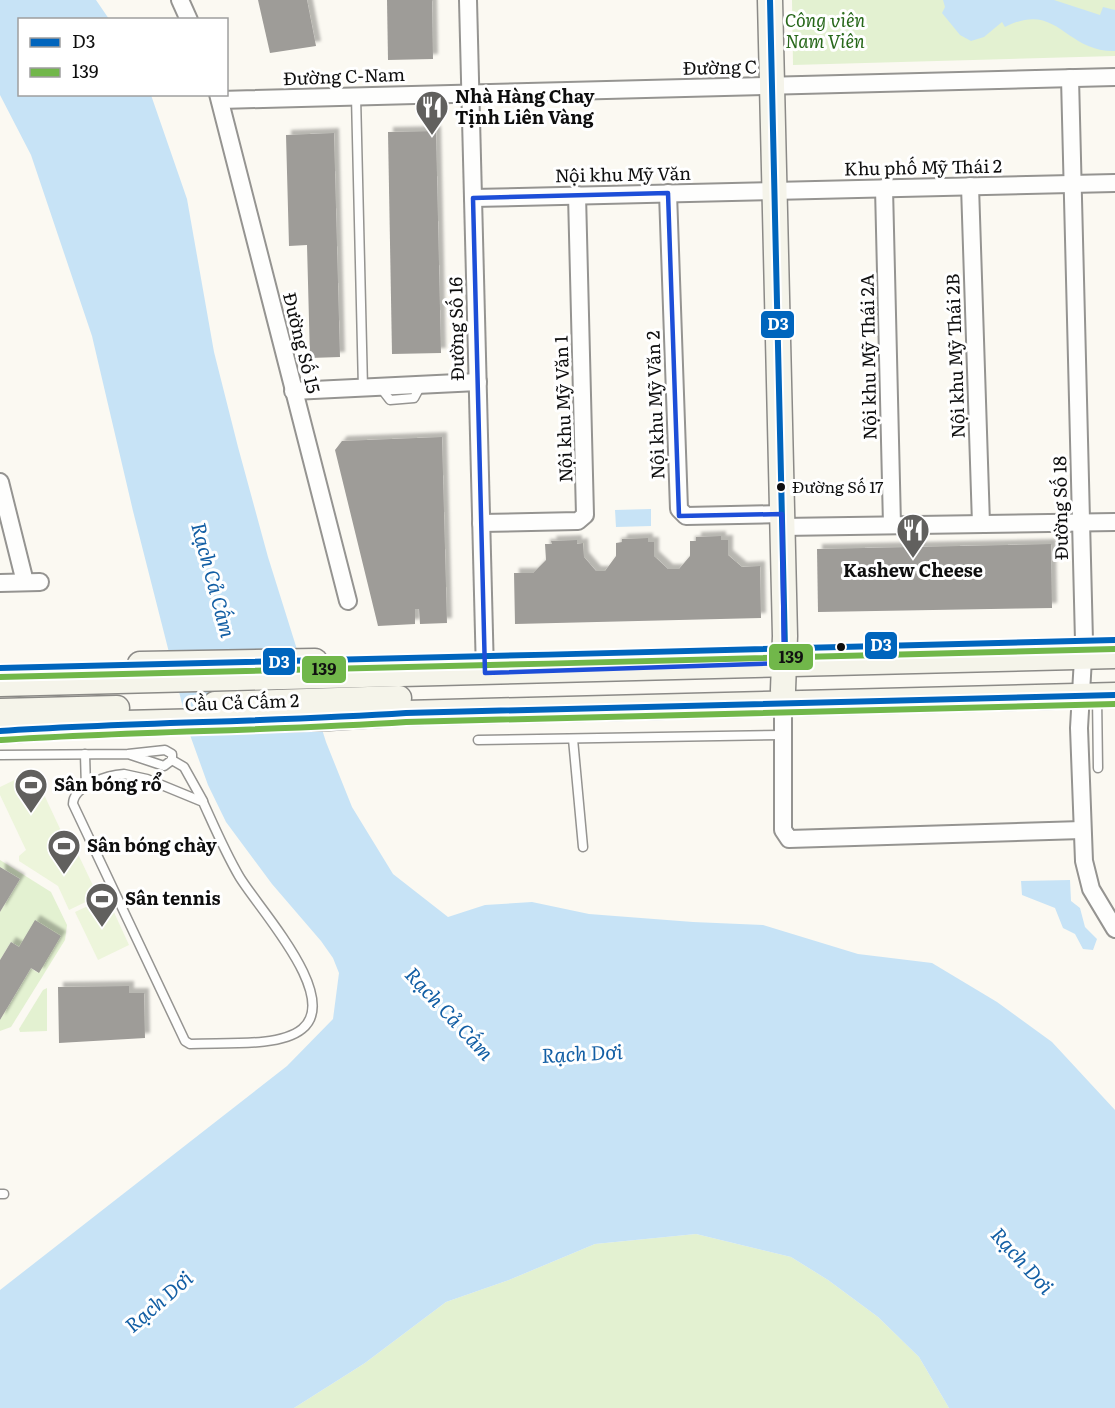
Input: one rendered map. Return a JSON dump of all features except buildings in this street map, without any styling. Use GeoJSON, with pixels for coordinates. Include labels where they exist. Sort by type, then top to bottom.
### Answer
{"type":"FeatureCollection","features":[{"type":"Feature","properties":{"kind":"main road"},"geometry":{"type":"LineString","coordinates":[[770,0],[782,520],[783,697]]}},
{"type":"Feature","properties":{"kind":"main road"},"geometry":{"type":"LineString","coordinates":[[1083,649],[1115,640]]}},
{"type":"Feature","properties":{"kind":"main road"},"geometry":{"type":"LineString","coordinates":[[406,686],[485,665],[624,651],[784,656],[1083,649],[1115,656]]}},
{"type":"Feature","properties":{"kind":"main road"},"geometry":{"type":"LineString","coordinates":[[0,668],[74,674]]}},
{"type":"Feature","properties":{"kind":"main road"},"geometry":{"type":"LineString","coordinates":[[0,684],[74,674]]}},
{"type":"Feature","properties":{"kind":"main road","name":"Cầu Cả Cấm 2"},"geometry":{"type":"LineString","coordinates":[[74,674],[406,686]]}},
{"type":"Feature","properties":{"kind":"main road"},"geometry":{"type":"LineString","coordinates":[[406,686],[783,697],[1098,690]]}},
{"type":"Feature","properties":{"kind":"main road","name":"Cầu Cả Cấm 2"},"geometry":{"type":"LineString","coordinates":[[80,718],[406,686]]}},
{"type":"Feature","properties":{"kind":"main road"},"geometry":{"type":"LineString","coordinates":[[0,711],[80,718]]}},
{"type":"Feature","properties":{"kind":"main road"},"geometry":{"type":"LineString","coordinates":[[0,731],[80,718]]}},
{"type":"Feature","properties":{"kind":"street"},"geometry":{"type":"LineString","coordinates":[[180,0],[188,18]]}},
{"type":"Feature","properties":{"kind":"street","name":"Đường Số 16"},"geometry":{"type":"LineString","coordinates":[[468,0],[485,665]]}},
{"type":"Feature","properties":{"kind":"street","name":"Đường C"},"geometry":{"type":"LineString","coordinates":[[470,93],[1115,77]]}},
{"type":"Feature","properties":{"kind":"street","name":"Đường Số 18"},"geometry":{"type":"LineString","coordinates":[[1070,78],[1083,649],[1098,690],[1082,830],[1086,876],[1097,901],[1115,929]]}},
{"type":"Feature","properties":{"kind":"street","name":"Đường C-Nam"},"geometry":{"type":"LineString","coordinates":[[219,97],[470,93]]}},
{"type":"Feature","properties":{"kind":"street","name":"Đường Số 15"},"geometry":{"type":"LineString","coordinates":[[219,97],[348,601]]}},
{"type":"Feature","properties":{"kind":"street","name":"Khu phố Mỹ Thái 2"},"geometry":{"type":"LineString","coordinates":[[774,191],[1115,183]]}},
{"type":"Feature","properties":{"kind":"street","name":"Nội khu Mỹ Thái 2B"},"geometry":{"type":"LineString","coordinates":[[970,186],[981,524]]}},
{"type":"Feature","properties":{"kind":"street","name":"Nội khu Mỹ Thái 2A"},"geometry":{"type":"LineString","coordinates":[[884,188],[892,525]]}},
{"type":"Feature","properties":{"kind":"street","name":"Nội khu Mỹ Văn"},"geometry":{"type":"LineString","coordinates":[[473,198],[774,191]]}},
{"type":"Feature","properties":{"kind":"street","name":"Nội khu Mỹ Văn 2"},"geometry":{"type":"LineString","coordinates":[[668,193],[679,509],[686,516],[782,520]]}},
{"type":"Feature","properties":{"kind":"street","name":"Nội khu Mỹ Văn 1"},"geometry":{"type":"LineString","coordinates":[[481,523],[578,521],[585,515],[577,195]]}},
{"type":"Feature","properties":{"kind":"street"},"geometry":{"type":"LineString","coordinates":[[293,391],[478,382]]}},
{"type":"Feature","properties":{"kind":"street"},"geometry":{"type":"LineString","coordinates":[[0,482],[3,505],[32,582],[0,583]]}},
{"type":"Feature","properties":{"kind":"street"},"geometry":{"type":"LineString","coordinates":[[782,520],[892,525],[1115,522]]}},
{"type":"Feature","properties":{"kind":"street"},"geometry":{"type":"LineString","coordinates":[[783,697],[783,830],[789,839],[1082,830]]}},
{"type":"Feature","properties":{"kind":"lane"},"geometry":{"type":"LineString","coordinates":[[356,96],[372,388]]}},
{"type":"Feature","properties":{"kind":"lane"},"geometry":{"type":"LineString","coordinates":[[1098,690],[1098,768]]}},
{"type":"Feature","properties":{"kind":"lane"},"geometry":{"type":"LineString","coordinates":[[478,740],[782,735]]}},
{"type":"Feature","properties":{"kind":"lane"},"geometry":{"type":"LineString","coordinates":[[573,739],[583,847]]}},
{"type":"Feature","properties":{"kind":"lane"},"geometry":{"type":"LineString","coordinates":[[0,755],[128,754],[165,750],[172,754],[172,760]]}},
{"type":"Feature","properties":{"kind":"lane"},"geometry":{"type":"LineString","coordinates":[[85,754],[86,788]]}},
{"type":"Feature","properties":{"kind":"lane"},"geometry":{"type":"LineString","coordinates":[[128,754],[164,766],[172,760]]}},
{"type":"Feature","properties":{"kind":"lane"},"geometry":{"type":"LineString","coordinates":[[172,760],[184,767],[203,802],[237,874],[273,924],[311,988],[314,1000],[310,1021],[285,1038],[190,1044],[185,1041],[74,807],[75,794],[112,776],[131,774],[203,802]]}},
{"type":"Feature","properties":{"kind":"highlighted area"},"geometry":{"type":"Polygon","coordinates":[[[668,193],[679,516],[782,514],[784,663],[485,673],[473,198],[668,193]]]}},
{"type":"Feature","properties":{"kind":"green space","name":"Công viên Nam Viên"},"geometry":{"type":"Polygon","coordinates":[[[792,0],[1115,0],[1115,56],[793,65],[792,0]]]}},
{"type":"Feature","properties":{"kind":"green space"},"geometry":{"type":"Polygon","coordinates":[[[33,771],[62,833],[67,831],[98,896],[69,910],[58,886],[19,861],[19,856],[26,850],[0,795],[0,787],[33,771]]]}},
{"type":"Feature","properties":{"kind":"green space"},"geometry":{"type":"Polygon","coordinates":[[[0,860],[51,892],[67,925],[65,940],[11,1027],[0,1031],[0,1020],[31,968],[38,973],[19,947],[11,942],[0,960],[0,912],[20,879],[0,867],[0,860]]]}},
{"type":"Feature","properties":{"kind":"green space","name":"Sân tennis"},"geometry":{"type":"Polygon","coordinates":[[[107,897],[129,945],[98,960],[75,912],[107,897]]]}},
{"type":"Feature","properties":{"kind":"green space"},"geometry":{"type":"Polygon","coordinates":[[[47,988],[47,1031],[20,1032],[19,1029],[43,990],[47,988]]]}},
{"type":"Feature","properties":{"kind":"green space"},"geometry":{"type":"Polygon","coordinates":[[[696,1234],[791,1257],[828,1280],[878,1317],[919,1357],[949,1408],[294,1408],[365,1363],[446,1302],[509,1280],[595,1244],[696,1234]]]}},
{"type":"Feature","properties":{"kind":"water"},"geometry":{"type":"Polygon","coordinates":[[[0,0],[96,0],[108,18],[18,18],[18,96],[151,96],[187,199],[214,352],[268,557],[326,742],[352,807],[393,874],[448,917],[485,905],[532,902],[589,914],[763,925],[858,954],[932,963],[997,1002],[1052,1042],[1115,1110],[1115,1408],[949,1408],[919,1357],[878,1317],[828,1280],[791,1257],[696,1234],[595,1244],[509,1280],[446,1302],[365,1363],[294,1408],[0,1408],[0,1290],[287,1066],[333,1019],[339,973],[333,958],[321,941],[272,884],[226,822],[208,785],[190,735],[133,511],[92,336],[31,155],[0,95],[0,0]]]}},
{"type":"Feature","properties":{"kind":"water"},"geometry":{"type":"Polygon","coordinates":[[[943,0],[1054,0],[1100,15],[1103,7],[1115,10],[1115,51],[1084,44],[1050,23],[1037,20],[1023,20],[1005,27],[1002,22],[984,37],[971,41],[960,35],[942,13],[945,7],[943,0]]]}},
{"type":"Feature","properties":{"kind":"water"},"geometry":{"type":"Polygon","coordinates":[[[651,509],[651,526],[616,527],[615,510],[651,509]]]}},
{"type":"Feature","properties":{"kind":"water"},"geometry":{"type":"Polygon","coordinates":[[[1070,880],[1071,901],[1080,908],[1085,927],[1097,939],[1093,950],[1083,949],[1075,934],[1063,928],[1055,908],[1022,895],[1021,881],[1070,880]]]}},
{"type":"Feature","properties":{"kind":"transit line","name":"D3"},"geometry":{"type":"LineString","coordinates":[[770,0],[785,649]]}},
{"type":"Feature","properties":{"kind":"transit line","name":"D3"},"geometry":{"type":"LineString","coordinates":[[0,668],[1115,640]]}},
{"type":"Feature","properties":{"kind":"transit line","name":"139"},"geometry":{"type":"LineString","coordinates":[[0,677],[1115,649]]}},
{"type":"Feature","properties":{"kind":"transit line","name":"D3"},"geometry":{"type":"LineString","coordinates":[[0,731],[406,713],[1115,695]]}},
{"type":"Feature","properties":{"kind":"transit line","name":"139"},"geometry":{"type":"LineString","coordinates":[[1,740],[406,722],[1115,704]]}},
{"type":"Feature","properties":{"kind":"place","name":"Nhà Hàng Chay Tịnh Liên Vàng"},"geometry":{"type":"Point","coordinates":[432,136]}},
{"type":"Feature","properties":{"kind":"place","name":"Đường Số 17"},"geometry":{"type":"Point","coordinates":[781,487]}},
{"type":"Feature","properties":{"kind":"place","name":"Kashew Cheese"},"geometry":{"type":"Point","coordinates":[913,559]}},
{"type":"Feature","properties":{"kind":"place","name":"Sân bóng rổ"},"geometry":{"type":"Point","coordinates":[31,814]}},
{"type":"Feature","properties":{"kind":"place","name":"Sân bóng chày"},"geometry":{"type":"Point","coordinates":[64,875]}},
{"type":"Feature","properties":{"kind":"place","name":"Sân tennis"},"geometry":{"type":"Point","coordinates":[102,928]}},
{"type":"Feature","properties":{"kind":"water label","name":"Rạch Cả Cấm"},"geometry":{"type":"Point","coordinates":[213,580]}},
{"type":"Feature","properties":{"kind":"water label","name":"Rạch Cả Cấm"},"geometry":{"type":"Point","coordinates":[449,1014]}},
{"type":"Feature","properties":{"kind":"water label","name":"Rạch Dơi"},"geometry":{"type":"Point","coordinates":[582,1054]}},
{"type":"Feature","properties":{"kind":"water label","name":"Rạch Dơi"},"geometry":{"type":"Point","coordinates":[1022,1261]}},
{"type":"Feature","properties":{"kind":"water label","name":"Rạch Dơi"},"geometry":{"type":"Point","coordinates":[159,1302]}}]}
